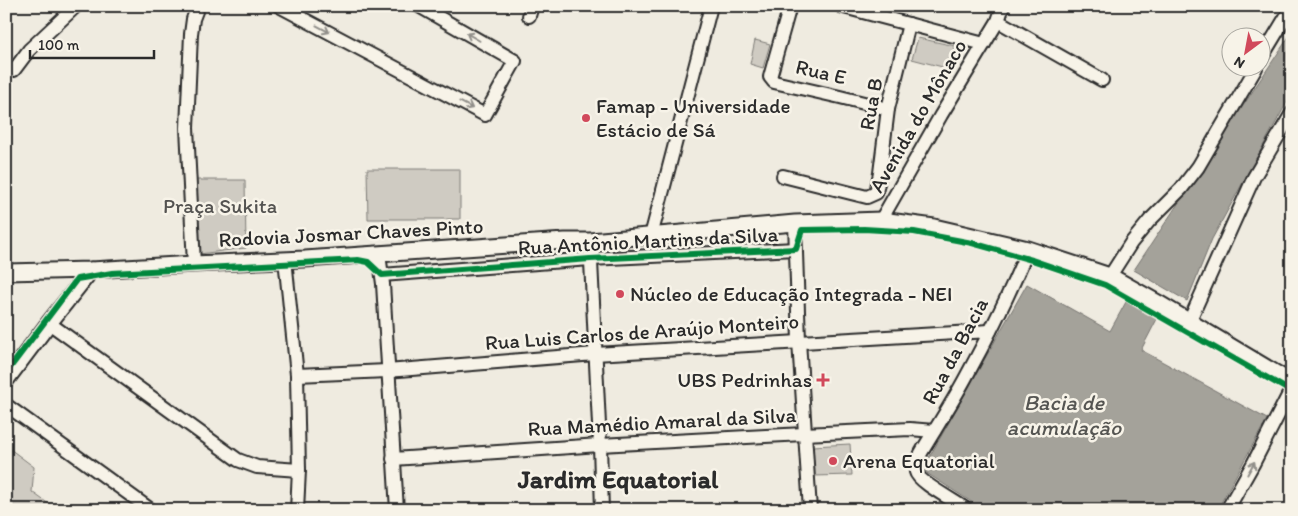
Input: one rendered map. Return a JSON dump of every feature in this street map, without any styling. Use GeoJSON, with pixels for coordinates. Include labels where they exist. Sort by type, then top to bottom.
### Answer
{"type":"FeatureCollection","features":[{"type":"Feature","properties":{"kind":"main road","name":"Rodovia Josmar Chaves Pinto"},"geometry":{"type":"LineString","coordinates":[[6,272],[91,270],[285,260],[565,241],[590,241],[795,223],[881,220],[934,227],[1028,249],[1110,276],[1292,383]]}},
{"type":"Feature","properties":{"kind":"main road"},"geometry":{"type":"LineString","coordinates":[[6,380],[48,323],[91,270]]}},
{"type":"Feature","properties":{"kind":"street"},"geometry":{"type":"LineString","coordinates":[[14,70],[30,50],[76,6]]}},
{"type":"Feature","properties":{"kind":"street"},"geometry":{"type":"LineString","coordinates":[[194,264],[187,128],[191,34],[193,19],[198,6]]}},
{"type":"Feature","properties":{"kind":"street"},"geometry":{"type":"LineString","coordinates":[[279,6],[485,116],[515,61],[419,6]]}},
{"type":"Feature","properties":{"kind":"street"},"geometry":{"type":"LineString","coordinates":[[651,236],[711,6]]}},
{"type":"Feature","properties":{"kind":"street","name":"Rua E"},"geometry":{"type":"LineString","coordinates":[[790,6],[770,77],[774,82],[888,109]]}},
{"type":"Feature","properties":{"kind":"street"},"geometry":{"type":"LineString","coordinates":[[840,6],[984,44]]}},
{"type":"Feature","properties":{"kind":"street","name":"Avenida do Mônaco"},"geometry":{"type":"LineString","coordinates":[[881,220],[998,20],[1003,6]]}},
{"type":"Feature","properties":{"kind":"street"},"geometry":{"type":"LineString","coordinates":[[1270,43],[1292,7]]}},
{"type":"Feature","properties":{"kind":"street"},"geometry":{"type":"LineString","coordinates":[[998,20],[1102,80]]}},
{"type":"Feature","properties":{"kind":"street","name":"Rua B"},"geometry":{"type":"LineString","coordinates":[[783,176],[868,197],[876,193],[888,109],[908,24]]}},
{"type":"Feature","properties":{"kind":"street"},"geometry":{"type":"LineString","coordinates":[[1110,276],[1131,243],[1150,220],[1181,189],[1198,167],[1250,78]]}},
{"type":"Feature","properties":{"kind":"street"},"geometry":{"type":"LineString","coordinates":[[1189,322],[1254,177],[1292,113]]}},
{"type":"Feature","properties":{"kind":"street"},"geometry":{"type":"LineString","coordinates":[[795,223],[799,341],[810,510]]}},
{"type":"Feature","properties":{"kind":"street"},"geometry":{"type":"LineString","coordinates":[[590,241],[602,510]]}},
{"type":"Feature","properties":{"kind":"street","name":"Rua Antônio Martins da Silva"},"geometry":{"type":"LineString","coordinates":[[382,280],[590,259],[796,249]]}},
{"type":"Feature","properties":{"kind":"street","name":"Rua da Bacia"},"geometry":{"type":"LineString","coordinates":[[967,510],[924,482],[919,478],[916,470],[922,453],[965,378],[1015,282],[1028,249]]}},
{"type":"Feature","properties":{"kind":"street"},"geometry":{"type":"LineString","coordinates":[[379,254],[396,510]]}},
{"type":"Feature","properties":{"kind":"street"},"geometry":{"type":"LineString","coordinates":[[285,260],[297,375],[299,470],[297,510]]}},
{"type":"Feature","properties":{"kind":"street"},"geometry":{"type":"LineString","coordinates":[[48,323],[238,460],[257,467],[299,470]]}},
{"type":"Feature","properties":{"kind":"street","name":"Rua Luis Carlos de Araújo Monteiro"},"geometry":{"type":"LineString","coordinates":[[297,375],[387,371],[595,354],[799,341],[990,331]]}},
{"type":"Feature","properties":{"kind":"street"},"geometry":{"type":"LineString","coordinates":[[1227,510],[1292,388]]}},
{"type":"Feature","properties":{"kind":"street"},"geometry":{"type":"LineString","coordinates":[[6,405],[151,510]]}},
{"type":"Feature","properties":{"kind":"street","name":"Rua Mamédio Amaral da Silva"},"geometry":{"type":"LineString","coordinates":[[393,459],[804,434],[910,429],[934,431]]}},
{"type":"Feature","properties":{"kind":"green space"},"geometry":{"type":"Polygon","coordinates":[[[918,38],[955,46],[950,69],[912,59],[918,38]]]}},
{"type":"Feature","properties":{"kind":"green space"},"geometry":{"type":"Polygon","coordinates":[[[755,40],[770,44],[763,68],[750,64],[755,40]]]}},
{"type":"Feature","properties":{"kind":"green space"},"geometry":{"type":"Polygon","coordinates":[[[367,169],[460,169],[460,219],[368,219],[367,169]]]}},
{"type":"Feature","properties":{"kind":"green space","name":"Praça Sukita"},"geometry":{"type":"Polygon","coordinates":[[[193,180],[245,180],[246,248],[199,254],[193,180]]]}},
{"type":"Feature","properties":{"kind":"green space","name":"Arena Equatorial"},"geometry":{"type":"Polygon","coordinates":[[[850,444],[852,475],[814,476],[813,446],[850,444]]]}},
{"type":"Feature","properties":{"kind":"green space"},"geometry":{"type":"Polygon","coordinates":[[[6,446],[34,467],[32,492],[57,510],[6,510],[6,446]]]}},
{"type":"Feature","properties":{"kind":"water"},"geometry":{"type":"Polygon","coordinates":[[[1292,32],[1292,93],[1212,239],[1187,301],[1134,270],[1261,78],[1270,78],[1270,65],[1292,32]]]}},
{"type":"Feature","properties":{"kind":"water","name":"Bacia de acumulação"},"geometry":{"type":"Polygon","coordinates":[[[1027,284],[1110,331],[1126,302],[1157,319],[1141,350],[1267,419],[1217,510],[984,510],[922,470],[1027,284]]]}},
{"type":"Feature","properties":{"kind":"cycle path"},"geometry":{"type":"LineString","coordinates":[[6,373],[77,279],[112,273],[358,260],[368,262],[382,275],[590,259],[796,249],[802,230],[864,229],[914,232],[972,243],[1032,260],[1105,285],[1292,392]]}},
{"type":"Feature","properties":{"kind":"place","name":"Famap - Universidade Estácio de Sá"},"geometry":{"type":"Point","coordinates":[586,118]}},
{"type":"Feature","properties":{"kind":"place","name":"Núcleo de Educação Integrada - NEI"},"geometry":{"type":"Point","coordinates":[620,294]}},
{"type":"Feature","properties":{"kind":"place","name":"UBS Pedrinhas"},"geometry":{"type":"Point","coordinates":[823,380]}},
{"type":"Feature","properties":{"kind":"place","name":"Arena Equatorial"},"geometry":{"type":"Point","coordinates":[833,461]}},
{"type":"Feature","properties":{"kind":"district","name":"Jardim Equatorial"},"geometry":{"type":"Point","coordinates":[618,479]}}]}
